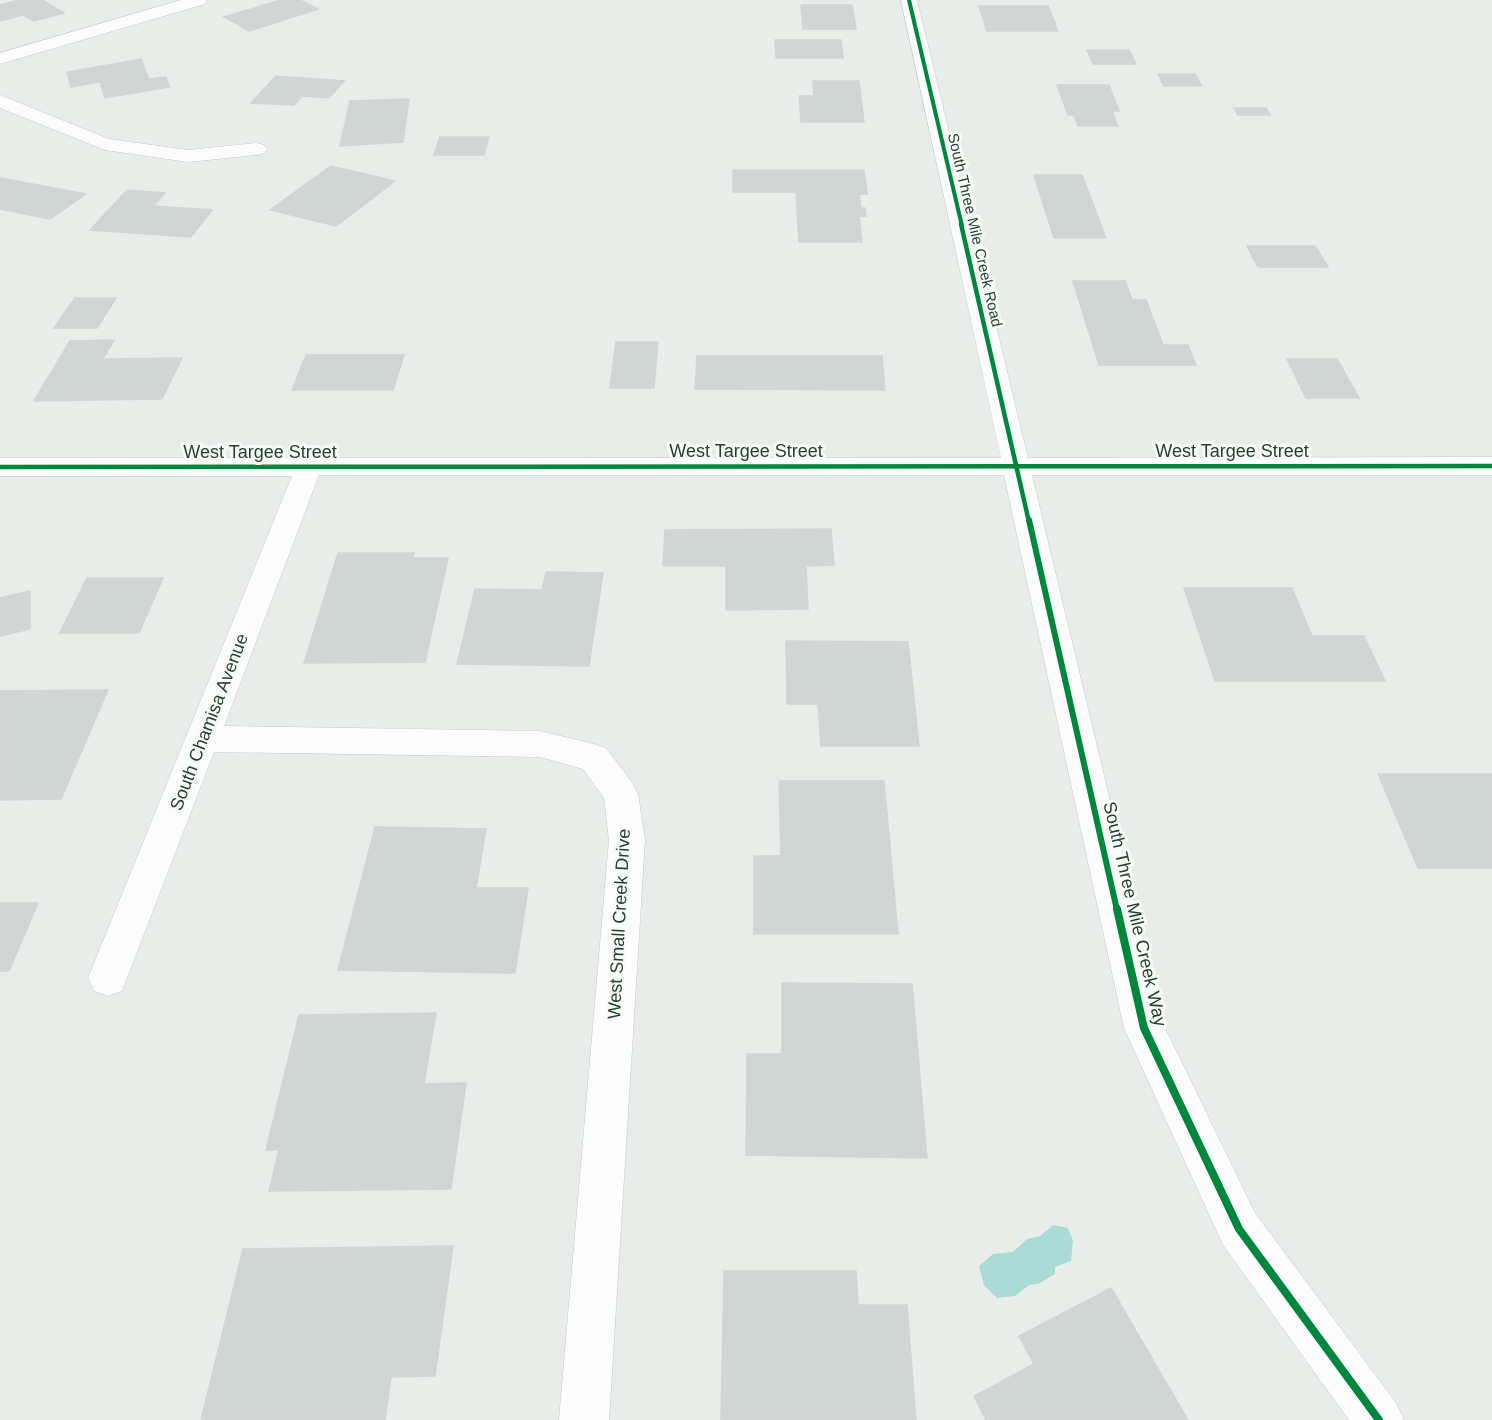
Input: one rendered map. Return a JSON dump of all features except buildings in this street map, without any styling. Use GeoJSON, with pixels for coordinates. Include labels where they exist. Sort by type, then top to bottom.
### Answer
{"type":"FeatureCollection","features":[{"type":"Feature","properties":{"kind":"street"},"geometry":{"type":"LineString","coordinates":[[0,59],[199,0]]}},
{"type":"Feature","properties":{"kind":"street","name":"South Three Mile Creek Road"},"geometry":{"type":"LineString","coordinates":[[909,0],[1016,466]]}},
{"type":"Feature","properties":{"kind":"street"},"geometry":{"type":"LineString","coordinates":[[0,101],[105,144],[188,156],[257,149]]}},
{"type":"Feature","properties":{"kind":"street","name":"South Three Mile Creek Way"},"geometry":{"type":"LineString","coordinates":[[1016,466],[1144,1028],[1239,1229],[1379,1420]]}},
{"type":"Feature","properties":{"kind":"street","name":"West Targee Street"},"geometry":{"type":"LineString","coordinates":[[0,467],[1492,466]]}},
{"type":"Feature","properties":{"kind":"street","name":"South Chamisa Avenue"},"geometry":{"type":"LineString","coordinates":[[108,978],[309,467]]}},
{"type":"Feature","properties":{"kind":"street","name":"West Small Creek Drive"},"geometry":{"type":"LineString","coordinates":[[202,739],[540,744],[594,758],[621,794],[627,840],[584,1420]]}},
{"type":"Feature","properties":{"kind":"water"},"geometry":{"type":"Polygon","coordinates":[[[1053,1225],[1068,1228],[1073,1241],[1071,1261],[1055,1267],[1055,1274],[1038,1284],[1029,1285],[1015,1296],[997,1298],[984,1285],[979,1266],[993,1254],[1013,1252],[1027,1239],[1040,1236],[1053,1225]]]}},
{"type":"Feature","properties":{"kind":"cycle path"},"geometry":{"type":"LineString","coordinates":[[909,0],[1144,1028],[1239,1229],[1379,1420]]}},
{"type":"Feature","properties":{"kind":"cycle path"},"geometry":{"type":"LineString","coordinates":[[0,467],[1492,466]]}}]}
